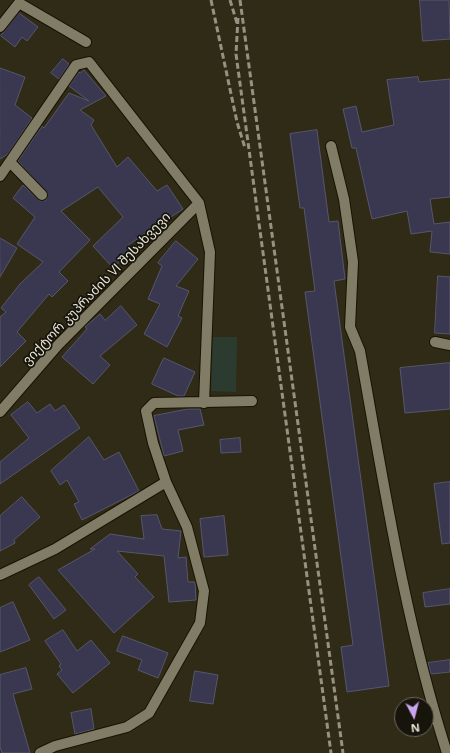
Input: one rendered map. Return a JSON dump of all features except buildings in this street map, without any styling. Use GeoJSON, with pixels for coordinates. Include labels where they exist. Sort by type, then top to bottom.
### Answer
{"type":"FeatureCollection","features":[{"type":"Feature","properties":{"kind":"street"},"geometry":{"type":"LineString","coordinates":[[0,27],[19,2],[86,42]]}},
{"type":"Feature","properties":{"kind":"street"},"geometry":{"type":"LineString","coordinates":[[0,176],[76,64],[89,62],[199,203],[210,252],[204,403]]}},
{"type":"Feature","properties":{"kind":"street"},"geometry":{"type":"LineString","coordinates":[[331,146],[344,199],[353,262],[350,327],[360,350],[396,552],[416,638],[447,753]]}},
{"type":"Feature","properties":{"kind":"street"},"geometry":{"type":"LineString","coordinates":[[10,162],[42,195]]}},
{"type":"Feature","properties":{"kind":"street","name":"ვიქტორ კუპრაძის VI შესახვევი"},"geometry":{"type":"LineString","coordinates":[[0,412],[58,345],[199,203]]}},
{"type":"Feature","properties":{"kind":"street"},"geometry":{"type":"LineString","coordinates":[[435,342],[450,345]]}},
{"type":"Feature","properties":{"kind":"street"},"geometry":{"type":"LineString","coordinates":[[40,753],[55,746],[127,727],[148,713],[200,623],[204,591],[187,527],[166,482],[153,443],[146,411],[154,403],[252,401]]}},
{"type":"Feature","properties":{"kind":"street"},"geometry":{"type":"LineString","coordinates":[[0,575],[55,548],[166,482]]}},
{"type":"Feature","properties":{"kind":"green space"},"geometry":{"type":"Polygon","coordinates":[[[213,337],[237,337],[236,392],[211,391],[213,337]]]}},
{"type":"Feature","properties":{"kind":"railway"},"geometry":{"type":"LineString","coordinates":[[211,0],[237,122],[245,148]]}},
{"type":"Feature","properties":{"kind":"railway"},"geometry":{"type":"LineString","coordinates":[[230,0],[237,23]]}},
{"type":"Feature","properties":{"kind":"railway"},"geometry":{"type":"LineString","coordinates":[[240,0],[343,753]]}},
{"type":"Feature","properties":{"kind":"railway"},"geometry":{"type":"LineString","coordinates":[[238,18],[236,54],[331,753]]}}]}
